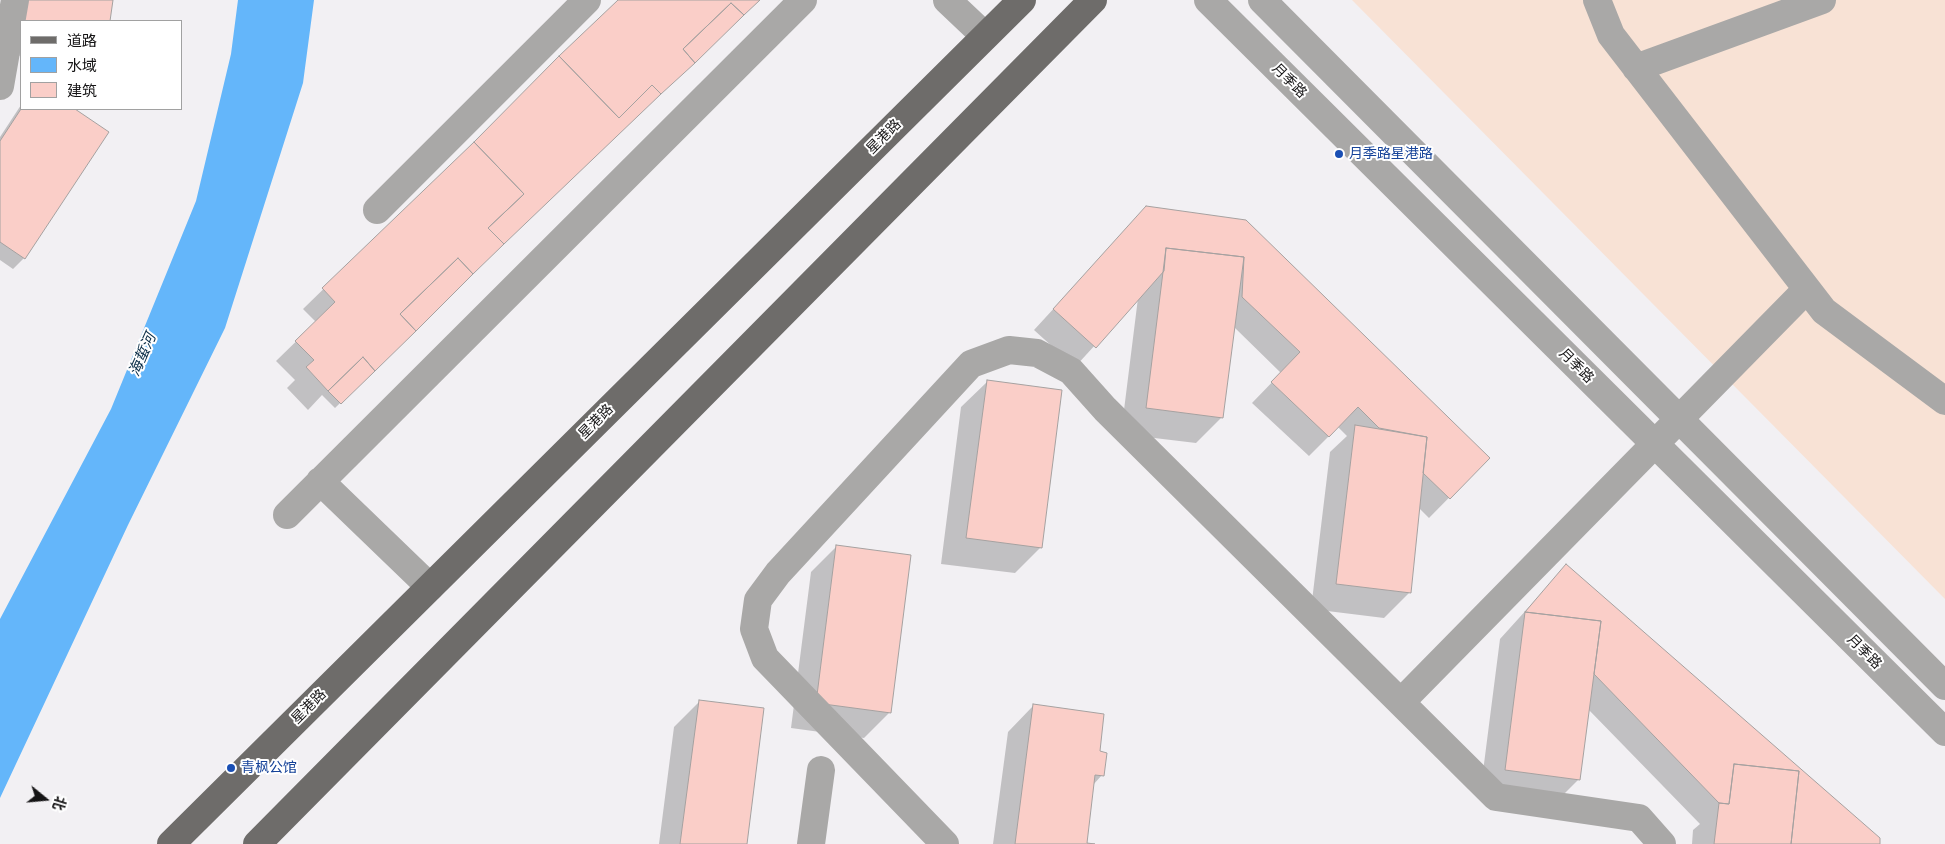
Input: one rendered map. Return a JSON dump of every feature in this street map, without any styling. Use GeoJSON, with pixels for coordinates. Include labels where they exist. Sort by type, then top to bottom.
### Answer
{"type":"FeatureCollection","features":[{"type":"Feature","properties":{"kind":"main road","name":"星港路"},"geometry":{"type":"LineString","coordinates":[[171,844],[1022,0]]}},
{"type":"Feature","properties":{"kind":"main road"},"geometry":{"type":"LineString","coordinates":[[257,844],[1093,0]]}},
{"type":"Feature","properties":{"kind":"street"},"geometry":{"type":"LineString","coordinates":[[0,86],[14,0]]}},
{"type":"Feature","properties":{"kind":"street"},"geometry":{"type":"LineString","coordinates":[[377,210],[587,0]]}},
{"type":"Feature","properties":{"kind":"street"},"geometry":{"type":"LineString","coordinates":[[286,515],[803,0]]}},
{"type":"Feature","properties":{"kind":"street"},"geometry":{"type":"LineString","coordinates":[[947,0],[986,36]]}},
{"type":"Feature","properties":{"kind":"street","name":"月季路"},"geometry":{"type":"LineString","coordinates":[[1208,0],[1945,732]]}},
{"type":"Feature","properties":{"kind":"street"},"geometry":{"type":"LineString","coordinates":[[1262,0],[1945,686]]}},
{"type":"Feature","properties":{"kind":"street"},"geometry":{"type":"LineString","coordinates":[[1597,0],[1610,35],[1824,311],[1945,401]]}},
{"type":"Feature","properties":{"kind":"street"},"geometry":{"type":"LineString","coordinates":[[1636,68],[1822,0]]}},
{"type":"Feature","properties":{"kind":"street"},"geometry":{"type":"LineString","coordinates":[[1401,702],[1807,288]]}},
{"type":"Feature","properties":{"kind":"street"},"geometry":{"type":"LineString","coordinates":[[945,844],[765,658],[754,629],[758,600],[778,573],[971,364],[1009,350],[1037,353],[1071,371],[1105,409],[1496,797],[1639,818],[1662,844]]}},
{"type":"Feature","properties":{"kind":"street"},"geometry":{"type":"LineString","coordinates":[[320,481],[430,587]]}},
{"type":"Feature","properties":{"kind":"street"},"geometry":{"type":"LineString","coordinates":[[811,844],[821,770]]}},
{"type":"Feature","properties":{"kind":"shaded area"},"geometry":{"type":"Polygon","coordinates":[[[1352,0],[1945,0],[1945,599],[1352,0]]]}},
{"type":"Feature","properties":{"kind":"water","name":"海蜇河"},"geometry":{"type":"Polygon","coordinates":[[[238,0],[314,0],[303,83],[225,328],[128,525],[0,798],[0,619],[111,409],[196,201],[231,54],[238,0]]]}},
{"type":"Feature","properties":{"kind":"building"},"geometry":{"type":"Polygon","coordinates":[[[25,0],[113,0],[110,20],[22,20],[25,0]]]}},
{"type":"Feature","properties":{"kind":"building"},"geometry":{"type":"Polygon","coordinates":[[[618,0],[760,0],[744,15],[731,3],[683,49],[695,63],[661,94],[652,85],[619,118],[559,56],[618,0]]]}},
{"type":"Feature","properties":{"kind":"building"},"geometry":{"type":"Polygon","coordinates":[[[731,3],[744,15],[695,63],[683,49],[731,3]]]}},
{"type":"Feature","properties":{"kind":"building"},"geometry":{"type":"Polygon","coordinates":[[[559,56],[619,118],[652,85],[661,94],[504,244],[488,228],[524,194],[474,142],[559,56]]]}},
{"type":"Feature","properties":{"kind":"building"},"geometry":{"type":"Polygon","coordinates":[[[20,110],[76,110],[109,132],[25,259],[0,242],[0,141],[20,110]]]}},
{"type":"Feature","properties":{"kind":"building"},"geometry":{"type":"Polygon","coordinates":[[[474,142],[524,194],[488,228],[504,244],[473,274],[458,258],[400,314],[416,331],[375,371],[363,357],[328,391],[306,367],[314,360],[295,341],[335,302],[322,288],[474,142]]]}},
{"type":"Feature","properties":{"kind":"building"},"geometry":{"type":"Polygon","coordinates":[[[1146,206],[1246,220],[1490,458],[1450,499],[1423,473],[1427,437],[1379,428],[1358,407],[1329,437],[1271,382],[1300,352],[1242,297],[1244,257],[1166,248],[1164,271],[1096,348],[1053,309],[1146,206]]]}},
{"type":"Feature","properties":{"kind":"building"},"geometry":{"type":"Polygon","coordinates":[[[1166,248],[1244,257],[1223,418],[1146,408],[1166,248]]]}},
{"type":"Feature","properties":{"kind":"building"},"geometry":{"type":"Polygon","coordinates":[[[458,258],[473,274],[416,331],[400,314],[458,258]]]}},
{"type":"Feature","properties":{"kind":"building"},"geometry":{"type":"Polygon","coordinates":[[[363,357],[375,371],[341,404],[328,391],[363,357]]]}},
{"type":"Feature","properties":{"kind":"building"},"geometry":{"type":"Polygon","coordinates":[[[987,380],[1062,390],[1042,548],[966,538],[987,380]]]}},
{"type":"Feature","properties":{"kind":"building"},"geometry":{"type":"Polygon","coordinates":[[[1355,425],[1427,437],[1411,593],[1336,584],[1355,425]]]}},
{"type":"Feature","properties":{"kind":"building"},"geometry":{"type":"Polygon","coordinates":[[[836,545],[911,555],[891,713],[816,703],[836,545]]]}},
{"type":"Feature","properties":{"kind":"building"},"geometry":{"type":"Polygon","coordinates":[[[1566,564],[1880,838],[1880,844],[1791,844],[1799,771],[1734,764],[1729,804],[1719,803],[1594,674],[1601,621],[1525,612],[1566,564]]]}},
{"type":"Feature","properties":{"kind":"building"},"geometry":{"type":"Polygon","coordinates":[[[1525,612],[1601,621],[1580,780],[1505,770],[1525,612]]]}},
{"type":"Feature","properties":{"kind":"building"},"geometry":{"type":"Polygon","coordinates":[[[699,700],[764,708],[747,844],[680,844],[699,700]]]}},
{"type":"Feature","properties":{"kind":"building"},"geometry":{"type":"Polygon","coordinates":[[[1033,704],[1104,714],[1100,751],[1107,753],[1104,776],[1095,775],[1087,843],[1095,844],[1015,844],[1033,704]]]}},
{"type":"Feature","properties":{"kind":"building"},"geometry":{"type":"Polygon","coordinates":[[[1734,764],[1799,771],[1791,844],[1714,844],[1719,803],[1729,804],[1734,764]]]}},
{"type":"Feature","properties":{"kind":"place","name":"月季路星港路"},"geometry":{"type":"Point","coordinates":[1339,154]}},
{"type":"Feature","properties":{"kind":"place","name":"青枫公馆"},"geometry":{"type":"Point","coordinates":[231,768]}}]}
